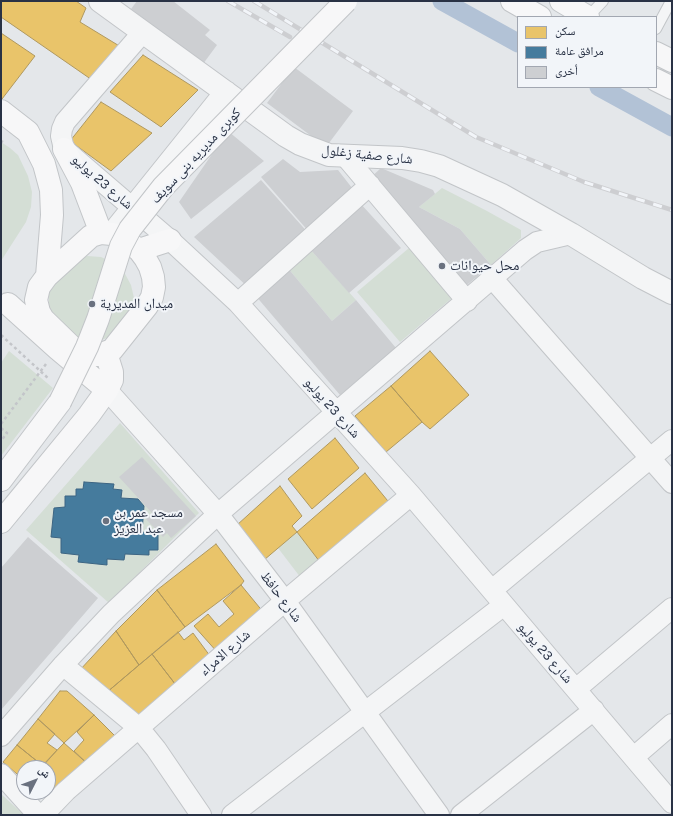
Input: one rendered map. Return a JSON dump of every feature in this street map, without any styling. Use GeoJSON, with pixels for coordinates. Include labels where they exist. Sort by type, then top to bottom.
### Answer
{"type":"FeatureCollection","features":[{"type":"Feature","properties":{"kind":"main road","name":"كوبرى مديريه بنى سويف"},"geometry":{"type":"LineString","coordinates":[[1,480],[60,402],[88,347],[121,246],[130,229],[163,187],[346,1]]}},
{"type":"Feature","properties":{"kind":"main road"},"geometry":{"type":"LineString","coordinates":[[512,1],[538,16]]}},
{"type":"Feature","properties":{"kind":"main road"},"geometry":{"type":"LineString","coordinates":[[561,1],[586,16]]}},
{"type":"Feature","properties":{"kind":"main road"},"geometry":{"type":"LineString","coordinates":[[657,54],[672,61]]}},
{"type":"Feature","properties":{"kind":"main road"},"geometry":{"type":"LineString","coordinates":[[657,80],[672,88]]}},
{"type":"Feature","properties":{"kind":"main road"},"geometry":{"type":"LineString","coordinates":[[1,111],[28,132],[44,164],[51,190],[52,214],[43,281],[36,300],[39,312],[43,319],[75,350],[90,355],[106,353],[112,350],[147,306],[152,297],[154,287],[153,277],[145,258],[120,240],[82,183],[64,149]]}},
{"type":"Feature","properties":{"kind":"main road"},"geometry":{"type":"LineString","coordinates":[[107,390],[58,349],[4,309],[43,281],[91,236],[120,240],[170,240]]}},
{"type":"Feature","properties":{"kind":"main road"},"geometry":{"type":"LineString","coordinates":[[1,522],[107,390],[112,380],[112,372],[106,353]]}},
{"type":"Feature","properties":{"kind":"street","name":"شارع صفية زغلول"},"geometry":{"type":"LineString","coordinates":[[100,1],[300,144],[329,155],[383,156],[421,161],[440,166],[502,195],[571,234],[643,278],[672,293]]}},
{"type":"Feature","properties":{"kind":"street","name":"شارع 23 يوليو"},"geometry":{"type":"LineString","coordinates":[[143,32],[66,122],[62,129],[61,136],[64,149],[170,240],[238,303],[411,495],[672,803]]}},
{"type":"Feature","properties":{"kind":"street"},"geometry":{"type":"LineString","coordinates":[[120,240],[138,214],[233,97]]}},
{"type":"Feature","properties":{"kind":"street"},"geometry":{"type":"LineString","coordinates":[[345,156],[467,301]]}},
{"type":"Feature","properties":{"kind":"street"},"geometry":{"type":"LineString","coordinates":[[238,303],[370,185]]}},
{"type":"Feature","properties":{"kind":"street"},"geometry":{"type":"LineString","coordinates":[[1,736],[63,665],[122,603],[218,514],[525,250],[537,242],[571,234]]}},
{"type":"Feature","properties":{"kind":"street"},"geometry":{"type":"LineString","coordinates":[[492,278],[672,483]]}},
{"type":"Feature","properties":{"kind":"street","name":"شارع حافظ"},"geometry":{"type":"LineString","coordinates":[[107,390],[218,514],[285,601],[439,815]]}},
{"type":"Feature","properties":{"kind":"street"},"geometry":{"type":"LineString","coordinates":[[232,815],[365,713],[498,598],[672,440]]}},
{"type":"Feature","properties":{"kind":"street","name":"شارع الامراء"},"geometry":{"type":"LineString","coordinates":[[42,815],[66,791],[285,601],[411,495]]}},
{"type":"Feature","properties":{"kind":"street"},"geometry":{"type":"LineString","coordinates":[[576,689],[672,608]]}},
{"type":"Feature","properties":{"kind":"street"},"geometry":{"type":"LineString","coordinates":[[63,665],[139,728],[156,749],[201,815]]}},
{"type":"Feature","properties":{"kind":"street"},"geometry":{"type":"LineString","coordinates":[[461,815],[594,710]]}},
{"type":"Feature","properties":{"kind":"street"},"geometry":{"type":"LineString","coordinates":[[634,757],[672,724]]}},
{"type":"Feature","properties":{"kind":"street"},"geometry":{"type":"LineString","coordinates":[[1,774],[38,815]]}},
{"type":"Feature","properties":{"kind":"lane"},"geometry":{"type":"LineString","coordinates":[[589,16],[603,1]]}},
{"type":"Feature","properties":{"kind":"lane"},"geometry":{"type":"LineString","coordinates":[[657,27],[671,1]]}},
{"type":"Feature","properties":{"kind":"path"},"geometry":{"type":"LineString","coordinates":[[1,335],[51,380]]}},
{"type":"Feature","properties":{"kind":"path"},"geometry":{"type":"LineString","coordinates":[[1,424],[40,370],[58,349]]}},
{"type":"Feature","properties":{"kind":"path"},"geometry":{"type":"LineString","coordinates":[[1,428],[7,433],[1,441]]}},
{"type":"Feature","properties":{"kind":"shaded area"},"geometry":{"type":"Polygon","coordinates":[[[1,142],[18,155],[28,176],[32,192],[31,207],[26,222],[1,261],[1,142]]]}},
{"type":"Feature","properties":{"kind":"shaded area"},"geometry":{"type":"Polygon","coordinates":[[[442,188],[521,230],[521,238],[491,265],[460,229],[419,207],[442,188]]]}},
{"type":"Feature","properties":{"kind":"shaded area"},"geometry":{"type":"Polygon","coordinates":[[[309,248],[356,300],[332,321],[287,267],[309,248]]]}},
{"type":"Feature","properties":{"kind":"shaded area"},"geometry":{"type":"Polygon","coordinates":[[[409,248],[452,298],[400,342],[357,292],[409,248]]]}},
{"type":"Feature","properties":{"kind":"shaded area"},"geometry":{"type":"Polygon","coordinates":[[[87,256],[101,257],[114,263],[124,272],[131,285],[134,298],[131,312],[115,334],[102,340],[88,341],[74,337],[54,319],[49,306],[49,291],[74,259],[87,256]]]}},
{"type":"Feature","properties":{"kind":"shaded area"},"geometry":{"type":"Polygon","coordinates":[[[9,351],[53,388],[1,456],[1,363],[9,351]]]}},
{"type":"Feature","properties":{"kind":"shaded area"},"geometry":{"type":"Polygon","coordinates":[[[120,423],[199,513],[109,603],[26,530],[120,423]]]}},
{"type":"Feature","properties":{"kind":"shaded area"},"geometry":{"type":"Polygon","coordinates":[[[297,532],[323,566],[304,582],[278,548],[297,532]]]}},
{"type":"Feature","properties":{"kind":"shaded area"},"geometry":{"type":"Polygon","coordinates":[[[1,794],[24,815],[1,815],[1,794]]]}},
{"type":"Feature","properties":{"kind":"building: سكن"},"geometry":{"type":"Polygon","coordinates":[[[1,1],[76,1],[86,8],[80,22],[121,47],[95,82],[1,17],[1,1]]]}},
{"type":"Feature","properties":{"kind":"building: سكن"},"geometry":{"type":"Polygon","coordinates":[[[1,33],[35,56],[2,99],[1,98],[1,33]]]}},
{"type":"Feature","properties":{"kind":"building: سكن"},"geometry":{"type":"Polygon","coordinates":[[[143,55],[198,90],[161,127],[110,92],[143,55]]]}},
{"type":"Feature","properties":{"kind":"building: سكن"},"geometry":{"type":"Polygon","coordinates":[[[101,102],[152,133],[111,171],[70,141],[101,102]]]}},
{"type":"Feature","properties":{"kind":"building: سكن"},"geometry":{"type":"Polygon","coordinates":[[[430,351],[469,395],[430,429],[422,422],[391,386],[430,351]]]}},
{"type":"Feature","properties":{"kind":"building: سكن"},"geometry":{"type":"Polygon","coordinates":[[[391,386],[422,422],[386,452],[355,416],[391,386]]]}},
{"type":"Feature","properties":{"kind":"building: سكن"},"geometry":{"type":"Polygon","coordinates":[[[335,438],[359,468],[312,509],[288,479],[335,438]]]}},
{"type":"Feature","properties":{"kind":"building: سكن"},"geometry":{"type":"Polygon","coordinates":[[[365,473],[392,506],[323,566],[297,532],[365,473]]]}},
{"type":"Feature","properties":{"kind":"building: سكن"},"geometry":{"type":"Polygon","coordinates":[[[280,486],[302,516],[292,526],[297,532],[264,560],[237,525],[280,486]]]}},
{"type":"Feature","properties":{"kind":"building: سكن"},"geometry":{"type":"Polygon","coordinates":[[[216,544],[244,581],[241,585],[185,627],[157,590],[216,544]]]}},
{"type":"Feature","properties":{"kind":"building: سكن"},"geometry":{"type":"Polygon","coordinates":[[[241,585],[264,613],[218,653],[194,626],[208,614],[219,627],[234,614],[223,601],[241,585]]]}},
{"type":"Feature","properties":{"kind":"building: سكن"},"geometry":{"type":"Polygon","coordinates":[[[157,590],[185,627],[139,665],[116,631],[157,590]]]}},
{"type":"Feature","properties":{"kind":"building: سكن"},"geometry":{"type":"Polygon","coordinates":[[[116,631],[139,665],[106,693],[79,671],[116,631]]]}},
{"type":"Feature","properties":{"kind":"building: سكن"},"geometry":{"type":"Polygon","coordinates":[[[178,632],[184,640],[193,633],[213,660],[179,689],[152,654],[178,632]]]}},
{"type":"Feature","properties":{"kind":"building: سكن"},"geometry":{"type":"Polygon","coordinates":[[[152,654],[179,689],[140,721],[106,693],[152,654]]]}},
{"type":"Feature","properties":{"kind":"building: سكن"},"geometry":{"type":"Polygon","coordinates":[[[60,691],[67,691],[94,715],[64,743],[38,719],[60,691]]]}},
{"type":"Feature","properties":{"kind":"building: سكن"},"geometry":{"type":"Polygon","coordinates":[[[94,715],[119,740],[90,766],[74,751],[84,740],[77,732],[94,715]]]}},
{"type":"Feature","properties":{"kind":"building: سكن"},"geometry":{"type":"Polygon","coordinates":[[[38,719],[55,734],[47,743],[57,750],[48,760],[36,760],[17,745],[38,719]]]}},
{"type":"Feature","properties":{"kind":"building: سكن"},"geometry":{"type":"Polygon","coordinates":[[[64,743],[90,766],[56,794],[56,760],[48,760],[64,743]]]}},
{"type":"Feature","properties":{"kind":"building: سكن"},"geometry":{"type":"Polygon","coordinates":[[[17,745],[36,760],[16,760],[16,773],[3,762],[17,745]]]}},
{"type":"Feature","properties":{"kind":"building: مرافق عامة"},"geometry":{"type":"Polygon","coordinates":[[[84,482],[114,484],[113,489],[122,490],[121,498],[138,499],[144,506],[142,532],[158,534],[158,550],[149,550],[149,555],[125,554],[124,560],[107,559],[107,565],[78,562],[79,555],[61,553],[61,538],[51,537],[54,508],[65,507],[65,496],[76,496],[76,489],[83,489],[84,482]]]}},
{"type":"Feature","properties":{"kind":"building: أخرى"},"geometry":{"type":"Polygon","coordinates":[[[137,1],[173,1],[210,30],[205,35],[217,45],[203,64],[131,9],[137,1]]]}},
{"type":"Feature","properties":{"kind":"building: أخرى"},"geometry":{"type":"Polygon","coordinates":[[[294,67],[353,111],[326,147],[267,103],[294,67]]]}},
{"type":"Feature","properties":{"kind":"building: أخرى"},"geometry":{"type":"Polygon","coordinates":[[[228,131],[264,161],[191,219],[179,202],[228,131]]]}},
{"type":"Feature","properties":{"kind":"building: أخرى"},"geometry":{"type":"Polygon","coordinates":[[[283,159],[300,172],[338,170],[356,193],[310,233],[261,177],[283,159]]]}},
{"type":"Feature","properties":{"kind":"building: أخرى"},"geometry":{"type":"Polygon","coordinates":[[[381,168],[433,190],[435,194],[419,207],[460,229],[491,265],[462,289],[368,180],[381,168]]]}},
{"type":"Feature","properties":{"kind":"building: أخرى"},"geometry":{"type":"Polygon","coordinates":[[[261,180],[310,235],[251,290],[194,237],[261,180]]]}},
{"type":"Feature","properties":{"kind":"building: أخرى"},"geometry":{"type":"Polygon","coordinates":[[[360,203],[401,248],[349,293],[309,248],[360,203]]]}},
{"type":"Feature","properties":{"kind":"building: أخرى"},"geometry":{"type":"Polygon","coordinates":[[[287,267],[332,321],[356,300],[396,348],[340,395],[255,295],[287,267]]]}},
{"type":"Feature","properties":{"kind":"building: أخرى"},"geometry":{"type":"Polygon","coordinates":[[[142,457],[196,516],[171,538],[167,533],[163,537],[146,519],[152,513],[119,477],[142,457]]]}},
{"type":"Feature","properties":{"kind":"building: أخرى"},"geometry":{"type":"Polygon","coordinates":[[[28,537],[98,598],[1,710],[1,568],[28,537]]]}},
{"type":"Feature","properties":{"kind":"waterway"},"geometry":{"type":"LineString","coordinates":[[442,1],[517,42]]}},
{"type":"Feature","properties":{"kind":"waterway"},"geometry":{"type":"LineString","coordinates":[[601,88],[672,127]]}},
{"type":"Feature","properties":{"kind":"railway"},"geometry":{"type":"LineString","coordinates":[[228,1],[290,37]]}},
{"type":"Feature","properties":{"kind":"railway"},"geometry":{"type":"LineString","coordinates":[[254,1],[476,137],[584,182],[672,210]]}},
{"type":"Feature","properties":{"kind":"place","name":"محل حيوانات"},"geometry":{"type":"Point","coordinates":[442,266]}},
{"type":"Feature","properties":{"kind":"place","name":"ميدان المديرية"},"geometry":{"type":"Point","coordinates":[92,304]}},
{"type":"Feature","properties":{"kind":"place","name":"مسجد عمر بن عبد العزيز"},"geometry":{"type":"Point","coordinates":[106,521]}}]}
